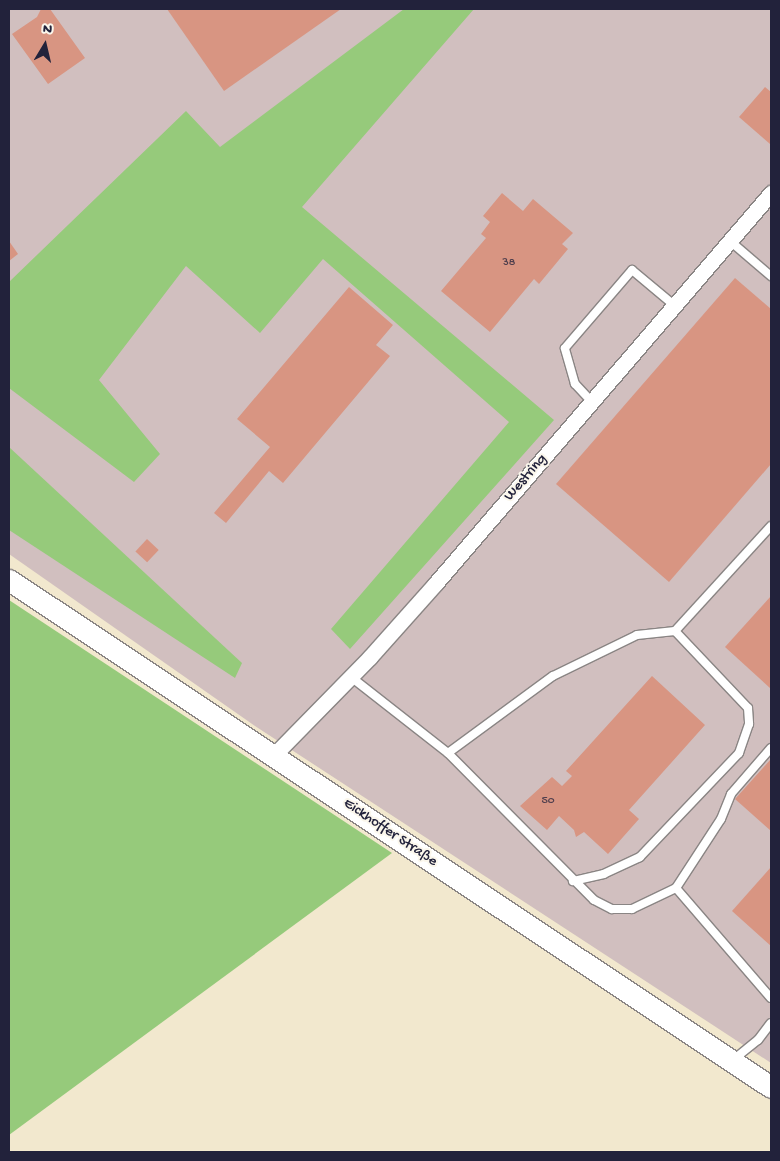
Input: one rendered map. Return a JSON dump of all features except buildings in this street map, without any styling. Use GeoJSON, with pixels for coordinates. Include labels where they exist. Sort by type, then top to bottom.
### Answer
{"type":"FeatureCollection","features":[{"type":"Feature","properties":{"kind":"main road","name":"Eickhoffer Straße"},"geometry":{"type":"LineString","coordinates":[[9,580],[771,1086]]}},
{"type":"Feature","properties":{"kind":"street","name":"Westring"},"geometry":{"type":"LineString","coordinates":[[273,756],[351,677],[592,402],[771,193]]}},
{"type":"Feature","properties":{"kind":"lane"},"geometry":{"type":"LineString","coordinates":[[730,241],[771,276]]}},
{"type":"Feature","properties":{"kind":"lane"},"geometry":{"type":"LineString","coordinates":[[592,402],[575,384],[566,348],[632,270],[675,306]]}},
{"type":"Feature","properties":{"kind":"lane"},"geometry":{"type":"LineString","coordinates":[[448,753],[552,676],[637,635],[674,631],[771,526]]}},
{"type":"Feature","properties":{"kind":"lane"},"geometry":{"type":"LineString","coordinates":[[573,881],[604,874],[640,857],[739,753],[749,724],[748,708],[674,631]]}},
{"type":"Feature","properties":{"kind":"lane"},"geometry":{"type":"LineString","coordinates":[[351,677],[448,753],[573,881],[594,900],[612,909],[632,909],[676,888],[717,826],[731,794],[771,748]]}},
{"type":"Feature","properties":{"kind":"lane"},"geometry":{"type":"LineString","coordinates":[[676,888],[771,998]]}},
{"type":"Feature","properties":{"kind":"lane"},"geometry":{"type":"LineString","coordinates":[[732,1060],[758,1040],[771,1023]]}},
{"type":"Feature","properties":{"kind":"shaded area"},"geometry":{"type":"Polygon","coordinates":[[[9,9],[771,9],[771,1063],[255,726],[9,554],[9,9]]]}},
{"type":"Feature","properties":{"kind":"green space"},"geometry":{"type":"Polygon","coordinates":[[[404,9],[474,9],[302,207],[554,420],[350,649],[331,629],[509,422],[323,259],[260,333],[186,266],[99,380],[160,454],[134,482],[9,388],[9,282],[186,111],[220,147],[404,9]]]}},
{"type":"Feature","properties":{"kind":"green space"},"geometry":{"type":"Polygon","coordinates":[[[9,447],[242,663],[235,678],[9,530],[9,447]]]}},
{"type":"Feature","properties":{"kind":"green space"},"geometry":{"type":"Polygon","coordinates":[[[9,600],[392,853],[9,1135],[9,600]]]}}]}
